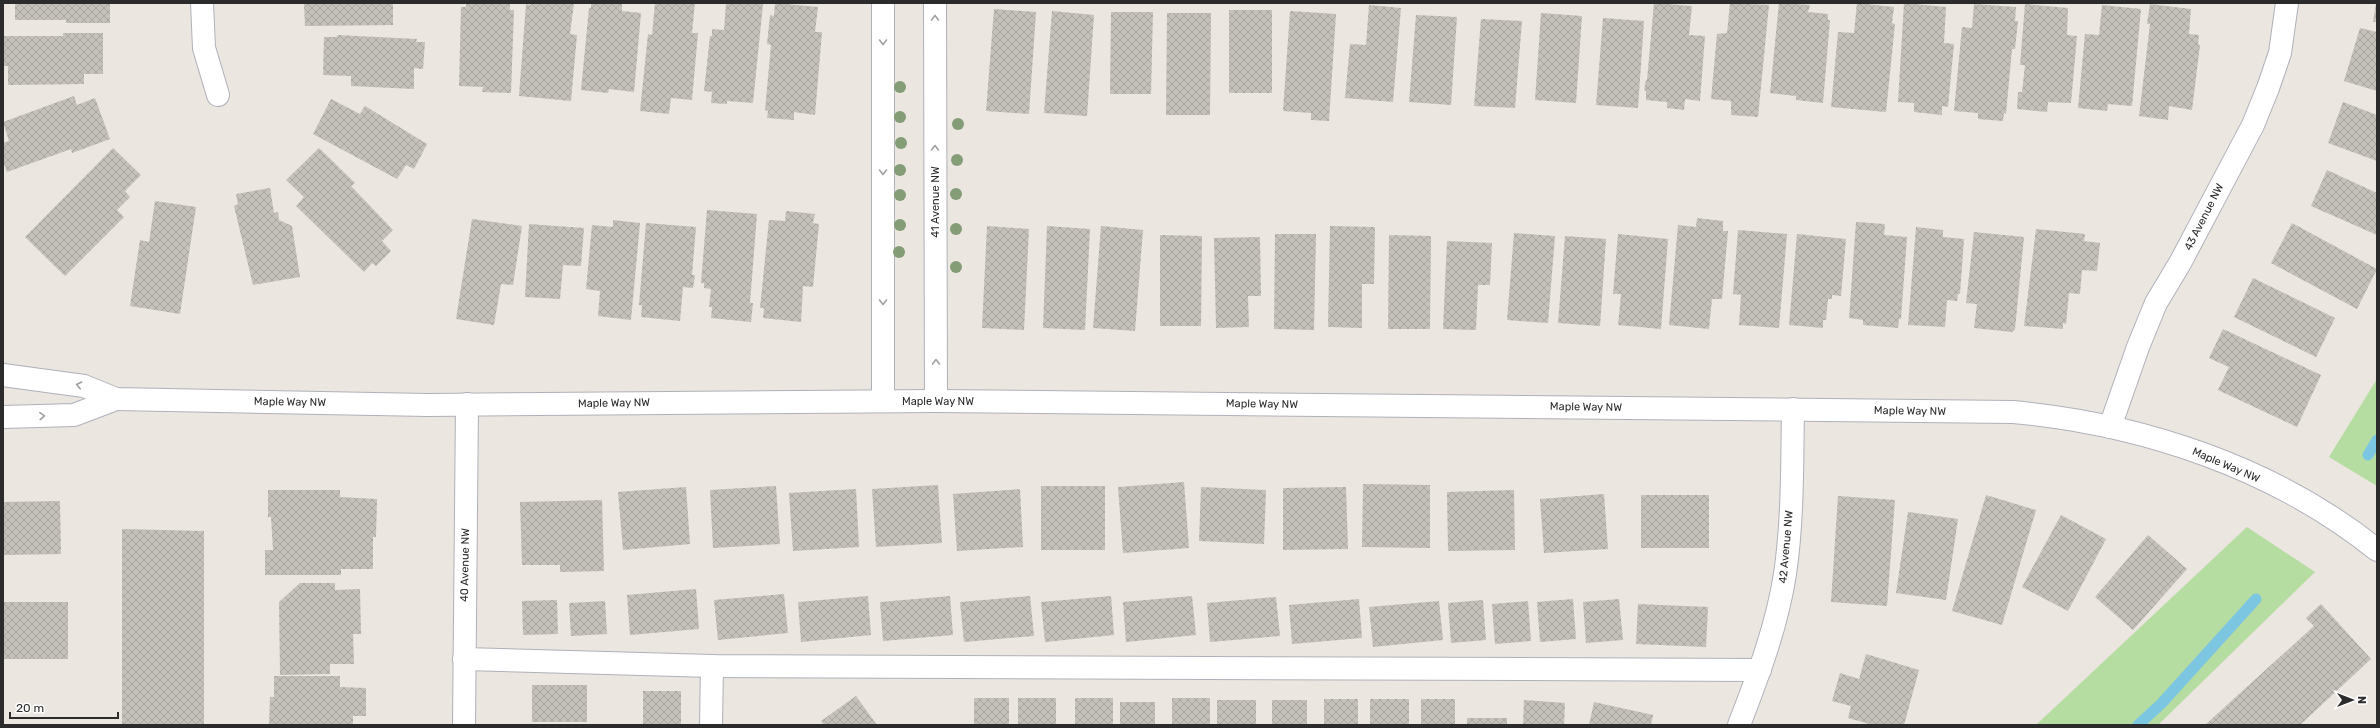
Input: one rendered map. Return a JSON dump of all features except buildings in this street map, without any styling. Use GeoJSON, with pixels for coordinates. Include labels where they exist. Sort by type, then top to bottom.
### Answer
{"type":"FeatureCollection","features":[{"type":"Feature","properties":{"kind":"street"},"geometry":{"type":"LineString","coordinates":[[202,3],[204,48],[218,95]]}},
{"type":"Feature","properties":{"kind":"street"},"geometry":{"type":"LineString","coordinates":[[883,3],[883,401]]}},
{"type":"Feature","properties":{"kind":"street","name":"41 Avenue NW"},"geometry":{"type":"LineString","coordinates":[[935,3],[936,401]]}},
{"type":"Feature","properties":{"kind":"street","name":"43 Avenue NW"},"geometry":{"type":"LineString","coordinates":[[2110,427],[2138,347],[2156,303],[2184,256],[2253,125],[2280,53],[2287,3]]}},
{"type":"Feature","properties":{"kind":"street","name":"Maple Way NW"},"geometry":{"type":"LineString","coordinates":[[3,375],[84,386],[116,399]]}},
{"type":"Feature","properties":{"kind":"street","name":"Maple Way NW"},"geometry":{"type":"LineString","coordinates":[[3,417],[74,414],[116,399],[467,404],[936,401],[2013,412],[2058,416],[2110,427],[2175,444],[2246,471],[2297,496],[2346,525],[2377,550]]}},
{"type":"Feature","properties":{"kind":"street","name":"40 Avenue NW"},"geometry":{"type":"LineString","coordinates":[[464,725],[467,404]]}},
{"type":"Feature","properties":{"kind":"street","name":"42 Avenue NW"},"geometry":{"type":"LineString","coordinates":[[1739,725],[1760,670],[1775,623],[1785,573],[1791,497],[1793,409]]}},
{"type":"Feature","properties":{"kind":"street"},"geometry":{"type":"LineString","coordinates":[[464,659],[712,666],[1760,670]]}},
{"type":"Feature","properties":{"kind":"street"},"geometry":{"type":"LineString","coordinates":[[711,725],[712,666]]}},
{"type":"Feature","properties":{"kind":"green space"},"geometry":{"type":"Polygon","coordinates":[[[2377,379],[2377,486],[2329,457],[2377,379]]]}},
{"type":"Feature","properties":{"kind":"green space"},"geometry":{"type":"Polygon","coordinates":[[[2247,527],[2315,572],[2158,725],[2036,725],[2247,527]]]}},
{"type":"Feature","properties":{"kind":"waterway"},"geometry":{"type":"LineString","coordinates":[[2368,455],[2377,440]]}},
{"type":"Feature","properties":{"kind":"waterway"},"geometry":{"type":"LineString","coordinates":[[2138,725],[2161,704],[2256,599]]}}]}
